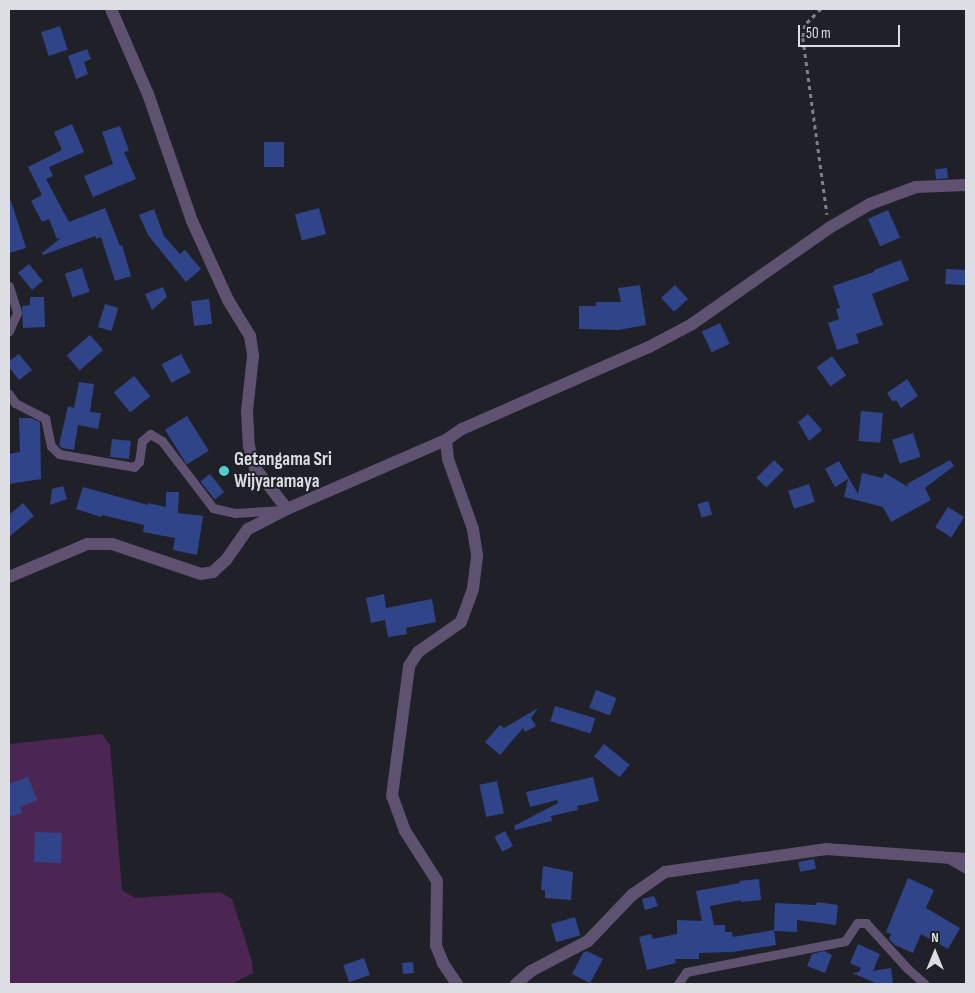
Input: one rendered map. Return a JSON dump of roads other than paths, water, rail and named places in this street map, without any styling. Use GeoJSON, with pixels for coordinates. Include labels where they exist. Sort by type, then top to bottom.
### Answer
{"type":"FeatureCollection","features":[{"type":"Feature","properties":{"kind":"street"},"geometry":{"type":"LineString","coordinates":[[111,9],[148,94],[192,221],[228,300],[250,336],[253,356],[247,410],[249,446],[255,468],[287,509]]}},
{"type":"Feature","properties":{"kind":"street"},"geometry":{"type":"LineString","coordinates":[[9,577],[87,544],[112,544],[201,574],[213,572],[226,560],[248,529],[287,509],[446,440],[462,429],[658,342],[692,324],[829,228],[870,204],[916,187],[966,185]]}},
{"type":"Feature","properties":{"kind":"street"},"geometry":{"type":"LineString","coordinates":[[446,440],[448,459],[473,529],[477,555],[473,590],[461,622],[418,652],[409,666],[392,796],[405,831],[437,881],[436,946],[443,963],[457,984]]}},
{"type":"Feature","properties":{"kind":"street"},"geometry":{"type":"LineString","coordinates":[[516,984],[531,971],[588,941],[632,895],[665,872],[826,849],[947,857],[966,860]]}},
{"type":"Feature","properties":{"kind":"lane"},"geometry":{"type":"LineString","coordinates":[[9,286],[18,313],[9,331]]}},
{"type":"Feature","properties":{"kind":"lane"},"geometry":{"type":"LineString","coordinates":[[9,394],[15,403],[45,418],[51,446],[59,454],[134,467],[139,462],[142,441],[150,434],[162,441],[213,508],[235,512],[287,509]]}},
{"type":"Feature","properties":{"kind":"lane"},"geometry":{"type":"LineString","coordinates":[[947,857],[966,870]]}},
{"type":"Feature","properties":{"kind":"lane"},"geometry":{"type":"LineString","coordinates":[[678,984],[686,972],[845,941],[857,923],[866,923],[907,968],[925,984]]}},
{"type":"Feature","properties":{"kind":"place","name":"Getangama Sri Wijyaramaya"},"geometry":{"type":"Point","coordinates":[224,471]}}]}
